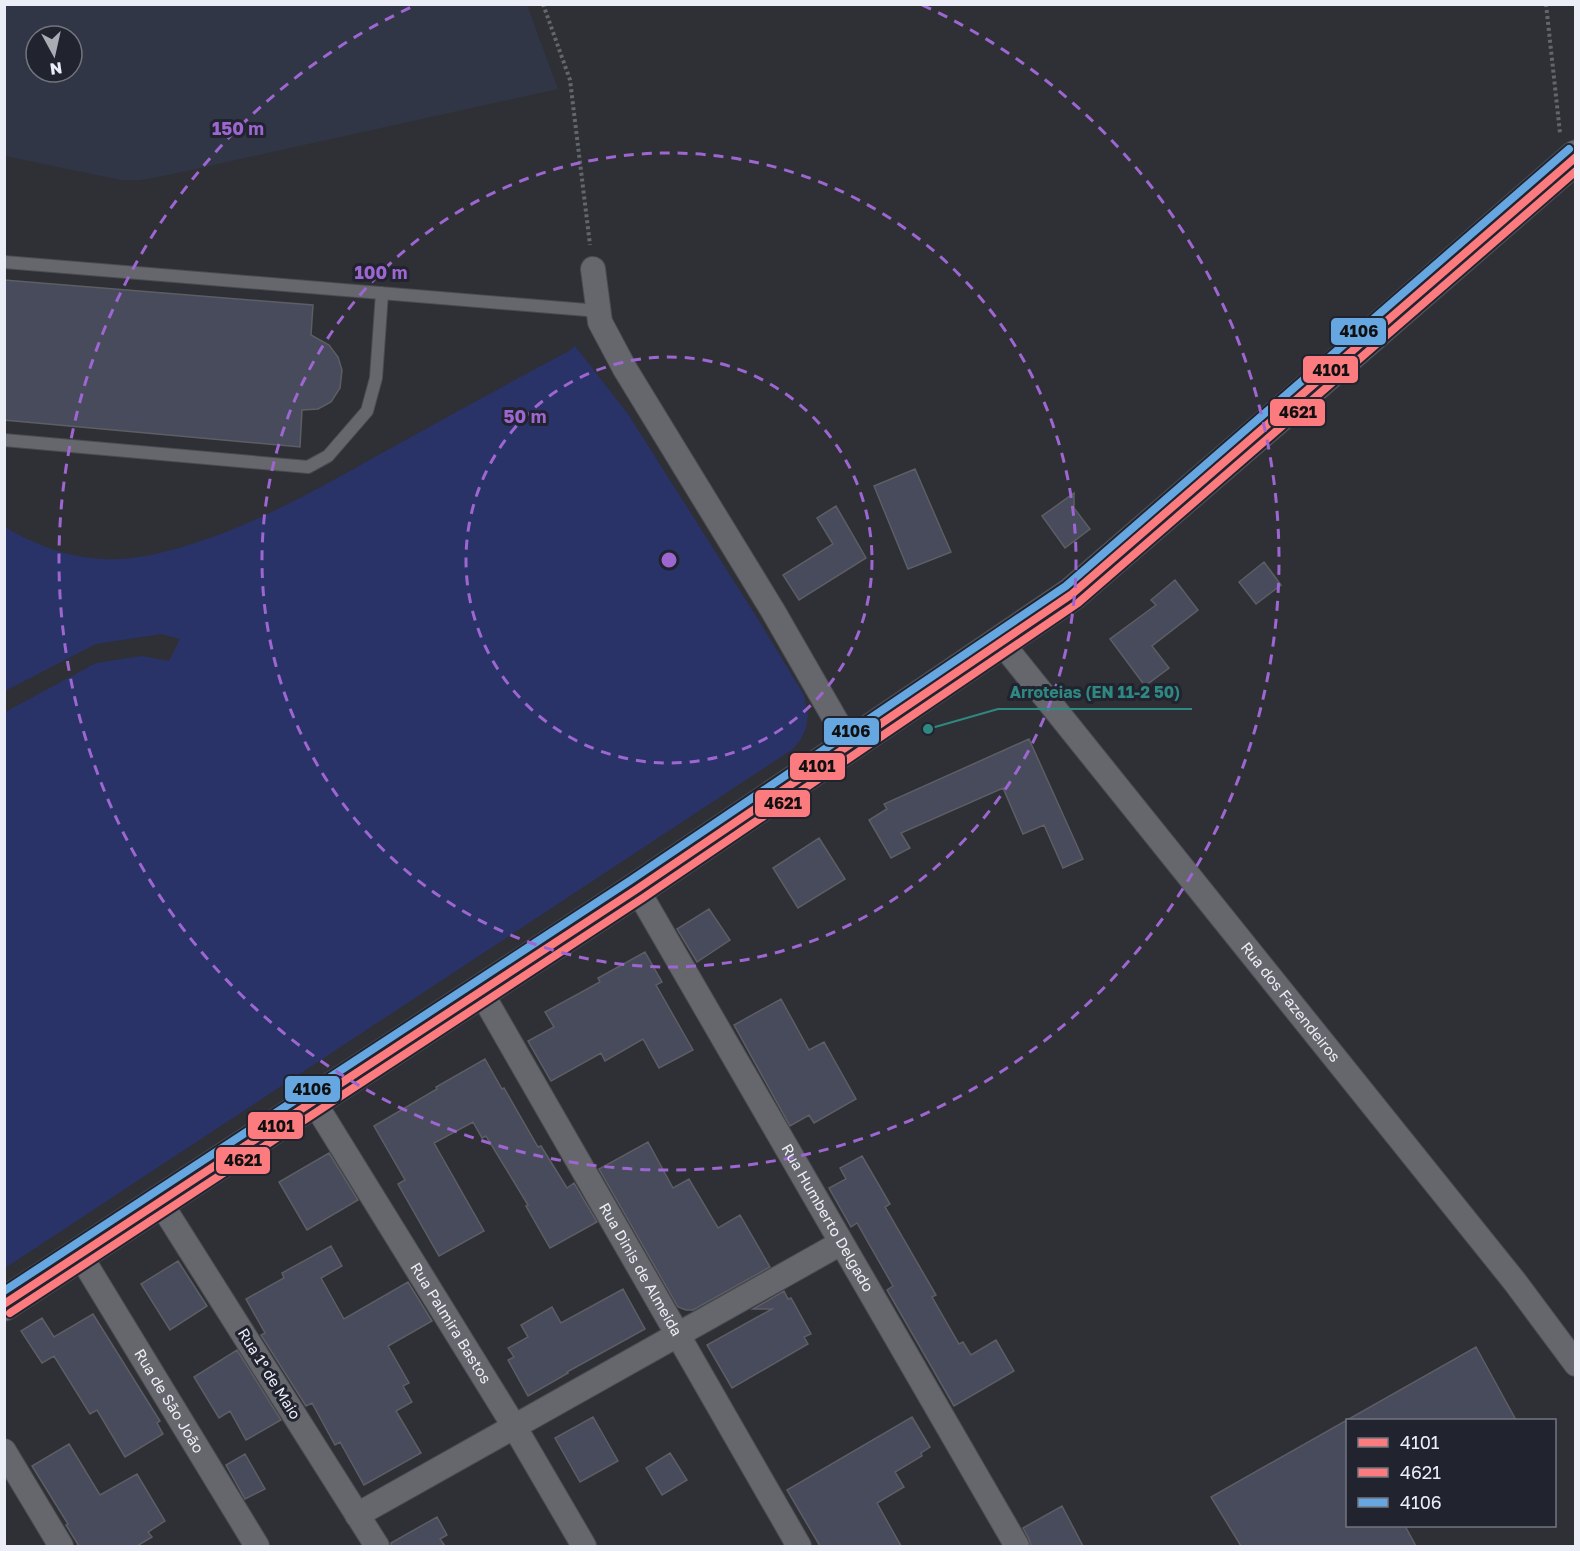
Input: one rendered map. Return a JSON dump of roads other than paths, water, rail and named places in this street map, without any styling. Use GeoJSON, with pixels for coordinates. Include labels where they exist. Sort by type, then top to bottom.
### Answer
{"type":"FeatureCollection","features":[{"type":"Feature","properties":{"kind":"main road"},"geometry":{"type":"LineString","coordinates":[[4,1304],[638,889],[1072,594],[1570,162]]}},
{"type":"Feature","properties":{"kind":"street"},"geometry":{"type":"LineString","coordinates":[[593,270],[600,322],[625,369],[773,611],[850,745]]}},
{"type":"Feature","properties":{"kind":"street","name":"Rua dos Fazendeiros"},"geometry":{"type":"LineString","coordinates":[[1001,642],[1515,1282],[1575,1364]]}},
{"type":"Feature","properties":{"kind":"street","name":"Rua Humberto Delgado"},"geometry":{"type":"LineString","coordinates":[[638,889],[1017,1546]]}},
{"type":"Feature","properties":{"kind":"street","name":"Rua Dinis de Almeida"},"geometry":{"type":"LineString","coordinates":[[481,992],[799,1546]]}},
{"type":"Feature","properties":{"kind":"street","name":"Rua Palmira Bastos"},"geometry":{"type":"LineString","coordinates":[[314,1101],[514,1426],[584,1546]]}},
{"type":"Feature","properties":{"kind":"street","name":"Rua 1º de Maio"},"geometry":{"type":"LineString","coordinates":[[160,1202],[377,1546]]}},
{"type":"Feature","properties":{"kind":"street"},"geometry":{"type":"LineString","coordinates":[[357,1515],[842,1243]]}},
{"type":"Feature","properties":{"kind":"street","name":"Rua de São João"},"geometry":{"type":"LineString","coordinates":[[80,1255],[257,1546]]}},
{"type":"Feature","properties":{"kind":"street"},"geometry":{"type":"LineString","coordinates":[[4,1451],[61,1546]]}},
{"type":"Feature","properties":{"kind":"lane"},"geometry":{"type":"LineString","coordinates":[[4,262],[599,311]]}},
{"type":"Feature","properties":{"kind":"lane"},"geometry":{"type":"LineString","coordinates":[[4,440],[308,467],[328,456],[367,411],[376,378],[382,293]]}},
{"type":"Feature","properties":{"kind":"place","name":"Arroteias (EN 11-2 50)"},"geometry":{"type":"Point","coordinates":[928,729]}}]}
